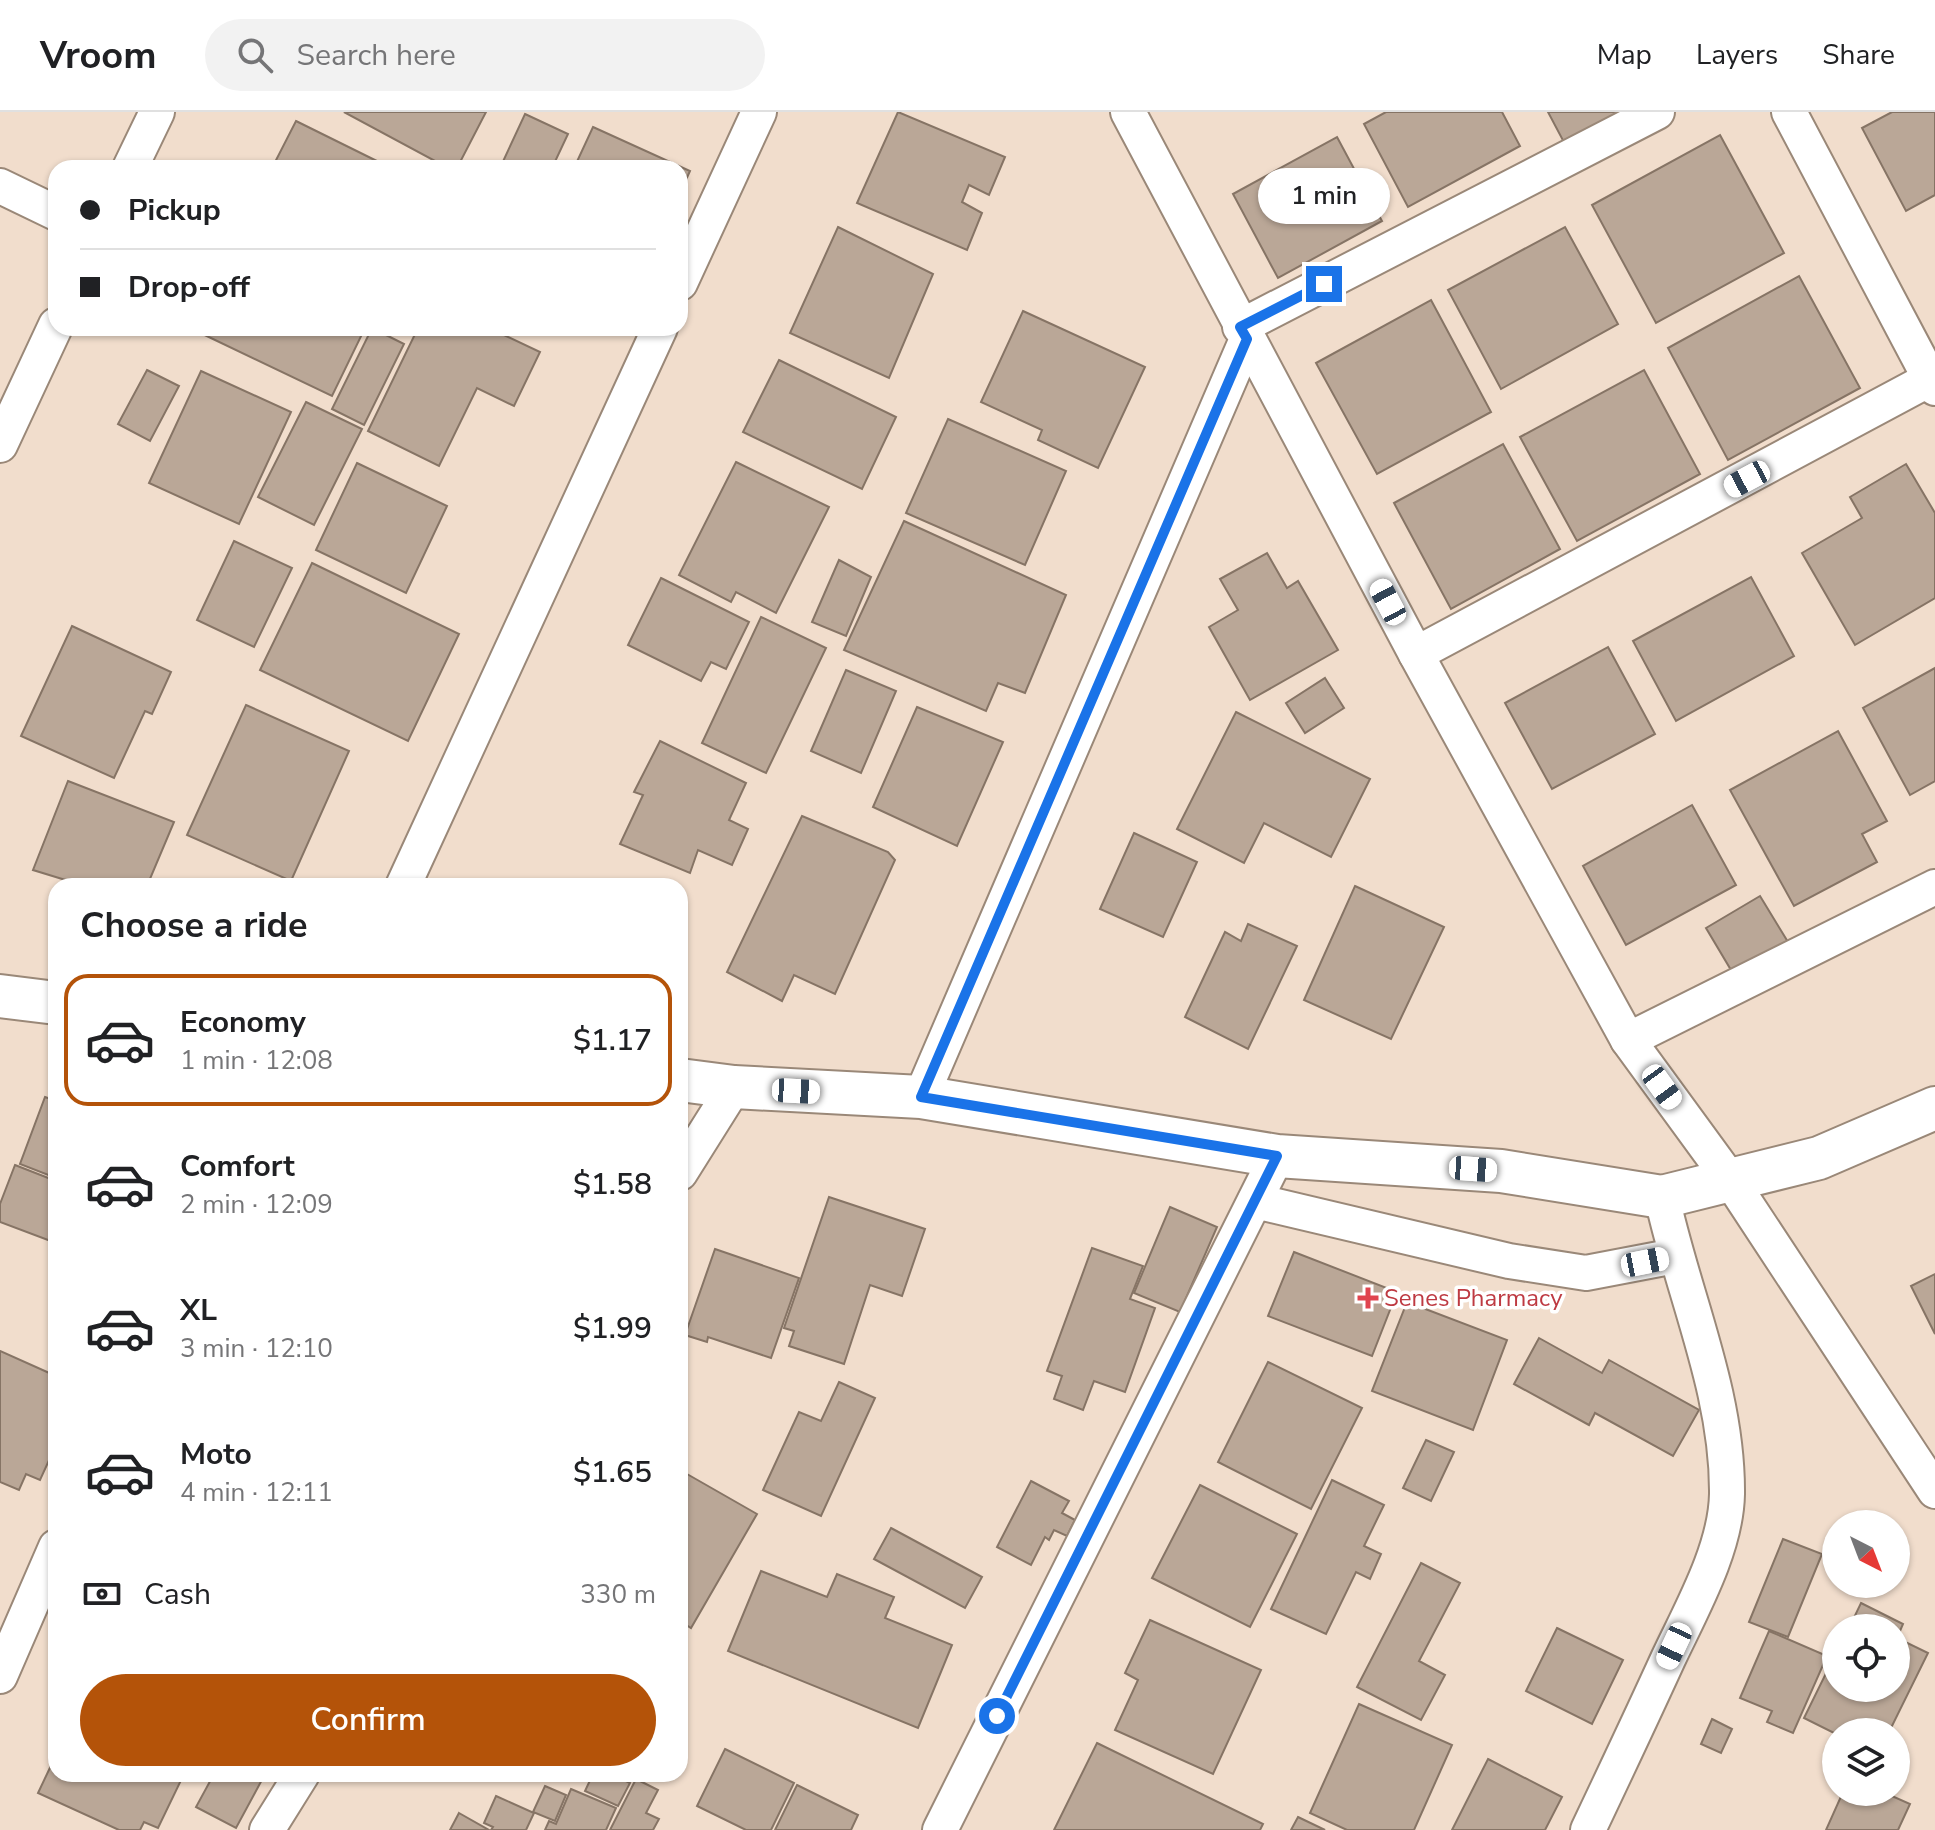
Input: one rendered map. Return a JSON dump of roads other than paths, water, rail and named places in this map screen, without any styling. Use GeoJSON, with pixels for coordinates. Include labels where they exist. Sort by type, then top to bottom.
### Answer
{"type":"FeatureCollection","features":[{"type":"Feature","properties":{"kind":"street"},"geometry":{"type":"LineString","coordinates":[[134,160],[157,112]]}},
{"type":"Feature","properties":{"kind":"street"},"geometry":{"type":"LineString","coordinates":[[688,266],[759,112]]}},
{"type":"Feature","properties":{"kind":"street"},"geometry":{"type":"LineString","coordinates":[[1128,112],[1416,654],[1628,1040],[1731,1181],[1935,1491]]}},
{"type":"Feature","properties":{"kind":"street"},"geometry":{"type":"LineString","coordinates":[[921,1097],[1244,333],[1657,112]]}},
{"type":"Feature","properties":{"kind":"street"},"geometry":{"type":"LineString","coordinates":[[1416,654],[1933,383],[1789,112]]}},
{"type":"Feature","properties":{"kind":"street"},"geometry":{"type":"LineString","coordinates":[[0,186],[48,209]]}},
{"type":"Feature","properties":{"kind":"street"},"geometry":{"type":"LineString","coordinates":[[0,445],[51,336]]}},
{"type":"Feature","properties":{"kind":"street"},"geometry":{"type":"LineString","coordinates":[[407,878],[656,336]]}},
{"type":"Feature","properties":{"kind":"street"},"geometry":{"type":"LineString","coordinates":[[1628,1040],[1935,887]]}},
{"type":"Feature","properties":{"kind":"street"},"geometry":{"type":"LineString","coordinates":[[0,996],[48,1002]]}},
{"type":"Feature","properties":{"kind":"street"},"geometry":{"type":"LineString","coordinates":[[688,1081],[734,1087],[921,1097],[1277,1156],[1501,1171],[1662,1197],[1819,1158],[1935,1108]]}},
{"type":"Feature","properties":{"kind":"street"},"geometry":{"type":"LineString","coordinates":[[688,1160],[734,1087]]}},
{"type":"Feature","properties":{"kind":"street"},"geometry":{"type":"LineString","coordinates":[[940,1830],[1277,1156]]}},
{"type":"Feature","properties":{"kind":"street"},"geometry":{"type":"LineString","coordinates":[[1588,1830],[1711,1567],[1727,1495],[1716,1400],[1704,1347],[1675,1256],[1662,1197]]}},
{"type":"Feature","properties":{"kind":"street"},"geometry":{"type":"LineString","coordinates":[[1255,1201],[1509,1261],[1586,1273],[1675,1256]]}},
{"type":"Feature","properties":{"kind":"street"},"geometry":{"type":"LineString","coordinates":[[0,1676],[48,1565]]}},
{"type":"Feature","properties":{"kind":"street"},"geometry":{"type":"LineString","coordinates":[[267,1830],[297,1782]]}},
{"type":"Feature","properties":{"kind":"place","name":"Senes Pharmacy"},"geometry":{"type":"Point","coordinates":[1368,1298]}}]}
